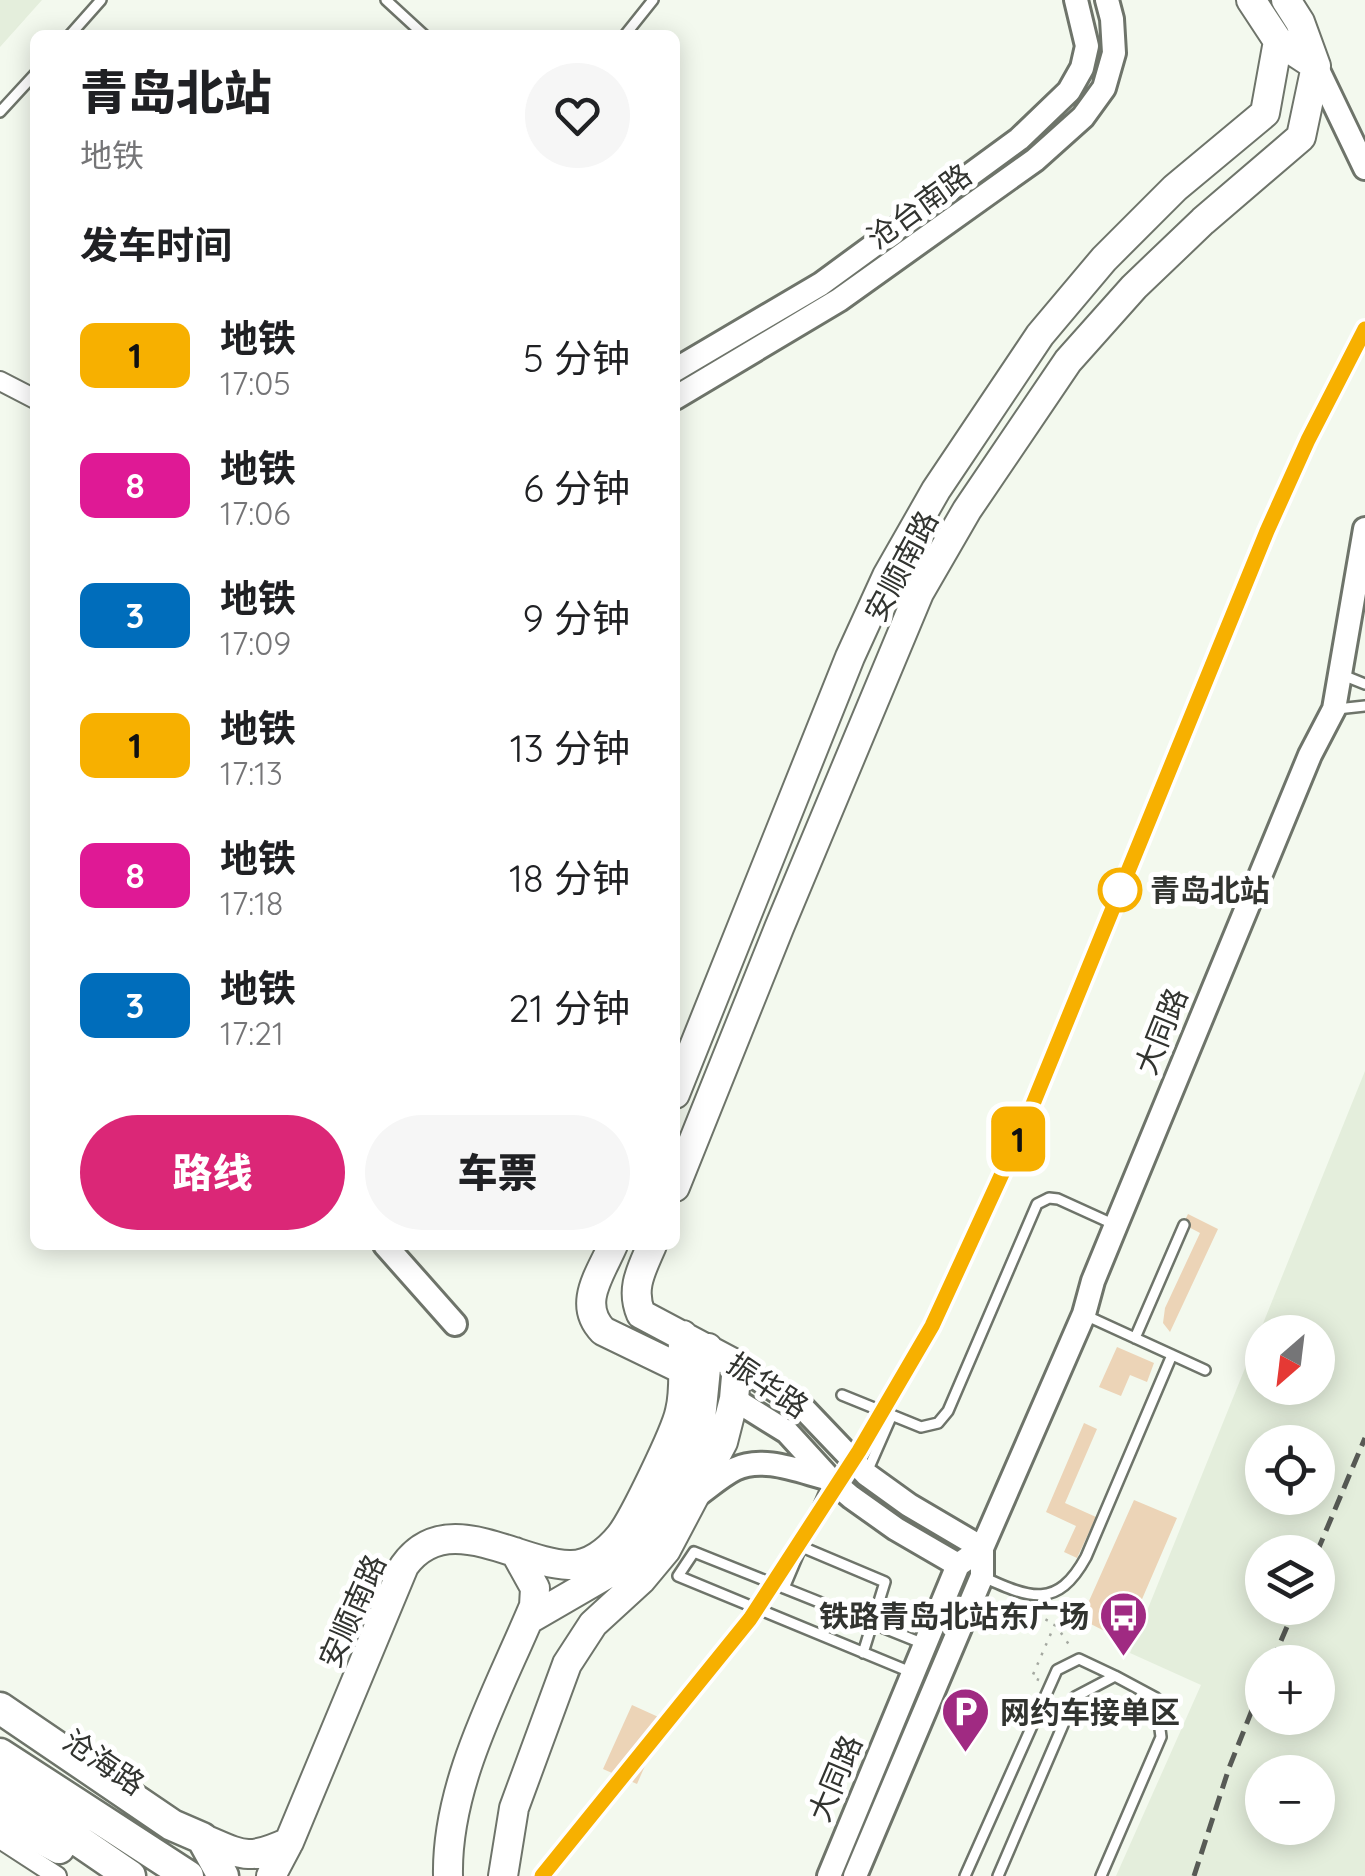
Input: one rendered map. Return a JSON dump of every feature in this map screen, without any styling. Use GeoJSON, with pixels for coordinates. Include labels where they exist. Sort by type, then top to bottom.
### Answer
{"type":"FeatureCollection","features":[{"type":"Feature","properties":{"kind":"main road"},"geometry":{"type":"LineString","coordinates":[[1251,0],[1278,41],[1316,66]]}},
{"type":"Feature","properties":{"kind":"main road"},"geometry":{"type":"LineString","coordinates":[[1286,0],[1300,22],[1316,66]]}},
{"type":"Feature","properties":{"kind":"main road","name":"安顺南路"},"geometry":{"type":"LineString","coordinates":[[680,1081],[850,658],[887,576],[936,490],[1040,336],[1104,259],[1175,188],[1265,113],[1278,41]]}},
{"type":"Feature","properties":{"kind":"main road","name":"安顺南路"},"geometry":{"type":"LineString","coordinates":[[680,1175],[919,593],[967,510],[1068,361],[1134,287],[1301,138],[1316,66]]}},
{"type":"Feature","properties":{"kind":"main road","name":"振华路"},"geometry":{"type":"LineString","coordinates":[[611,1250],[588,1303],[592,1320],[603,1330],[682,1368],[734,1399]]}},
{"type":"Feature","properties":{"kind":"main road"},"geometry":{"type":"LineString","coordinates":[[503,1876],[514,1808],[567,1664],[593,1624],[642,1580],[666,1550],[723,1442],[734,1399],[737,1365],[641,1314],[635,1300],[636,1284],[650,1250]]}},
{"type":"Feature","properties":{"kind":"main road","name":"安顺南路"},"geometry":{"type":"LineString","coordinates":[[271,1876],[290,1842],[411,1556],[448,1540],[488,1543],[570,1565],[589,1562],[622,1534],[680,1416],[683,1334]]}},
{"type":"Feature","properties":{"kind":"main road"},"geometry":{"type":"LineString","coordinates":[[528,1620],[616,1569],[643,1540],[700,1429],[708,1348]]}},
{"type":"Feature","properties":{"kind":"main road"},"geometry":{"type":"LineString","coordinates":[[448,1876],[449,1843],[468,1768],[534,1606],[535,1588],[515,1552]]}},
{"type":"Feature","properties":{"kind":"main road"},"geometry":{"type":"LineString","coordinates":[[0,1708],[172,1825],[239,1854],[255,1856],[290,1842]]}},
{"type":"Feature","properties":{"kind":"main road"},"geometry":{"type":"LineString","coordinates":[[0,1755],[188,1876]]}},
{"type":"Feature","properties":{"kind":"main road"},"geometry":{"type":"LineString","coordinates":[[0,1787],[115,1875]]}},
{"type":"Feature","properties":{"kind":"main road"},"geometry":{"type":"LineString","coordinates":[[0,1816],[115,1875]]}},
{"type":"Feature","properties":{"kind":"main road"},"geometry":{"type":"LineString","coordinates":[[202,1838],[222,1876]]}},
{"type":"Feature","properties":{"kind":"street","name":"沧台南路"},"geometry":{"type":"LineString","coordinates":[[680,367],[821,284],[1031,127],[1069,92],[1082,68],[1087,46],[1076,0]]}},
{"type":"Feature","properties":{"kind":"street","name":"沧台南路"},"geometry":{"type":"LineString","coordinates":[[680,395],[839,300],[1035,160],[1083,118],[1104,88],[1114,53],[1107,0]]}},
{"type":"Feature","properties":{"kind":"street"},"geometry":{"type":"LineString","coordinates":[[1316,66],[1365,168]]}},
{"type":"Feature","properties":{"kind":"street"},"geometry":{"type":"LineString","coordinates":[[0,382],[30,397]]}},
{"type":"Feature","properties":{"kind":"street","name":"大同路"},"geometry":{"type":"LineString","coordinates":[[855,1876],[982,1576],[982,1548],[1084,1314],[1093,1281],[1310,755],[1334,709],[1338,673],[1360,598],[1365,529]]}},
{"type":"Feature","properties":{"kind":"street"},"geometry":{"type":"LineString","coordinates":[[389,1250],[455,1324]]}},
{"type":"Feature","properties":{"kind":"street","name":"振华路"},"geometry":{"type":"LineString","coordinates":[[737,1365],[804,1409],[866,1474],[909,1505],[982,1548]]}},
{"type":"Feature","properties":{"kind":"street","name":"振华路"},"geometry":{"type":"LineString","coordinates":[[734,1399],[788,1432],[830,1479],[896,1529],[958,1565]]}},
{"type":"Feature","properties":{"kind":"street"},"geometry":{"type":"LineString","coordinates":[[695,1497],[736,1469],[753,1464],[830,1479]]}},
{"type":"Feature","properties":{"kind":"street"},"geometry":{"type":"LineString","coordinates":[[958,1565],[982,1548]]}},
{"type":"Feature","properties":{"kind":"street","name":"大同路"},"geometry":{"type":"LineString","coordinates":[[828,1876],[958,1565]]}},
{"type":"Feature","properties":{"kind":"street","name":"沧海路"},"geometry":{"type":"LineString","coordinates":[[0,1692],[185,1819],[202,1838]]}},
{"type":"Feature","properties":{"kind":"street","name":"沧海路"},"geometry":{"type":"LineString","coordinates":[[0,1755],[178,1876]]}},
{"type":"Feature","properties":{"kind":"street"},"geometry":{"type":"LineString","coordinates":[[0,1798],[115,1875]]}},
{"type":"Feature","properties":{"kind":"street"},"geometry":{"type":"LineString","coordinates":[[0,1839],[57,1876]]}},
{"type":"Feature","properties":{"kind":"lane"},"geometry":{"type":"LineString","coordinates":[[74,30],[101,0]]}},
{"type":"Feature","properties":{"kind":"lane"},"geometry":{"type":"LineString","coordinates":[[386,0],[419,30]]}},
{"type":"Feature","properties":{"kind":"lane"},"geometry":{"type":"LineString","coordinates":[[629,30],[653,0]]}},
{"type":"Feature","properties":{"kind":"lane"},"geometry":{"type":"LineString","coordinates":[[0,112],[30,79]]}},
{"type":"Feature","properties":{"kind":"lane"},"geometry":{"type":"LineString","coordinates":[[1338,673],[1365,684]]}},
{"type":"Feature","properties":{"kind":"lane"},"geometry":{"type":"LineString","coordinates":[[1334,709],[1365,706]]}},
{"type":"Feature","properties":{"kind":"lane"},"geometry":{"type":"LineString","coordinates":[[842,1394],[921,1428],[930,1427],[944,1417],[1037,1204],[1049,1198],[1058,1200],[1116,1225]]}},
{"type":"Feature","properties":{"kind":"lane"},"geometry":{"type":"LineString","coordinates":[[1135,1338],[1184,1225]]}},
{"type":"Feature","properties":{"kind":"lane"},"geometry":{"type":"LineString","coordinates":[[1084,1314],[1205,1370]]}},
{"type":"Feature","properties":{"kind":"lane"},"geometry":{"type":"LineString","coordinates":[[958,1565],[1018,1592],[1037,1596],[1059,1590],[1074,1576],[1086,1557],[1172,1355]]}},
{"type":"Feature","properties":{"kind":"lane"},"geometry":{"type":"LineString","coordinates":[[866,1474],[892,1415]]}},
{"type":"Feature","properties":{"kind":"lane"},"geometry":{"type":"LineString","coordinates":[[784,1588],[830,1479]]}},
{"type":"Feature","properties":{"kind":"lane"},"geometry":{"type":"LineString","coordinates":[[802,1547],[885,1582],[863,1652]]}},
{"type":"Feature","properties":{"kind":"lane"},"geometry":{"type":"LineString","coordinates":[[914,1674],[678,1576],[694,1552],[926,1645]]}},
{"type":"Feature","properties":{"kind":"lane"},"geometry":{"type":"LineString","coordinates":[[965,1876],[1056,1670],[1079,1658],[1156,1698],[1162,1737],[1101,1876]]}},
{"type":"Feature","properties":{"kind":"lane"},"geometry":{"type":"LineString","coordinates":[[998,1876],[1075,1696],[1115,1676]]}},
{"type":"Feature","properties":{"kind":"path"},"geometry":{"type":"LineString","coordinates":[[1014,1604],[1055,1624],[1079,1658]]}},
{"type":"Feature","properties":{"kind":"path"},"geometry":{"type":"LineString","coordinates":[[1049,1685],[1032,1676],[1055,1624]]}},
{"type":"Feature","properties":{"kind":"shaded area"},"geometry":{"type":"Polygon","coordinates":[[[0,0],[42,0],[0,47],[0,0]]]}},
{"type":"Feature","properties":{"kind":"shaded area"},"geometry":{"type":"Polygon","coordinates":[[[1365,1071],[1365,1876],[1116,1876],[1201,1685],[1130,1653],[1245,1368],[1245,1405],[1335,1405],[1335,1315],[1266,1315],[1365,1071]]]}},
{"type":"Feature","properties":{"kind":"shaded area"},"geometry":{"type":"Polygon","coordinates":[[[1188,1214],[1218,1229],[1170,1332],[1163,1323],[1165,1308],[1200,1233],[1183,1224],[1188,1214]]]}},
{"type":"Feature","properties":{"kind":"shaded area"},"geometry":{"type":"Polygon","coordinates":[[[1117,1347],[1154,1363],[1147,1382],[1130,1375],[1121,1396],[1099,1387],[1117,1347]]]}},
{"type":"Feature","properties":{"kind":"shaded area"},"geometry":{"type":"Polygon","coordinates":[[[1084,1423],[1097,1429],[1065,1503],[1096,1517],[1077,1558],[1064,1552],[1076,1526],[1046,1512],[1084,1423]]]}},
{"type":"Feature","properties":{"kind":"shaded area"},"geometry":{"type":"Polygon","coordinates":[[[1134,1500],[1177,1518],[1124,1641],[1081,1619],[1134,1500]]]}},
{"type":"Feature","properties":{"kind":"shaded area"},"geometry":{"type":"Polygon","coordinates":[[[632,1705],[665,1720],[637,1784],[603,1769],[632,1705]]]}},
{"type":"Feature","properties":{"kind":"railway"},"geometry":{"type":"LineString","coordinates":[[1324,1535],[1365,1438]]}},
{"type":"Feature","properties":{"kind":"railway"},"geometry":{"type":"LineString","coordinates":[[1279,1645],[1288,1625]]}},
{"type":"Feature","properties":{"kind":"railway"},"geometry":{"type":"LineString","coordinates":[[1194,1876],[1245,1728]]}},
{"type":"Feature","properties":{"kind":"metro line","name":"1"},"geometry":{"type":"LineString","coordinates":[[542,1876],[750,1619],[859,1451],[932,1326],[1024,1126],[1267,531],[1365,329]]}},
{"type":"Feature","properties":{"kind":"place","name":"青岛北站"},"geometry":{"type":"Point","coordinates":[1120,890]}},
{"type":"Feature","properties":{"kind":"place","name":"铁路青岛北站东广场"},"geometry":{"type":"Point","coordinates":[1124,1658]}},
{"type":"Feature","properties":{"kind":"place","name":"网约车接单区"},"geometry":{"type":"Point","coordinates":[965,1754]}}]}
